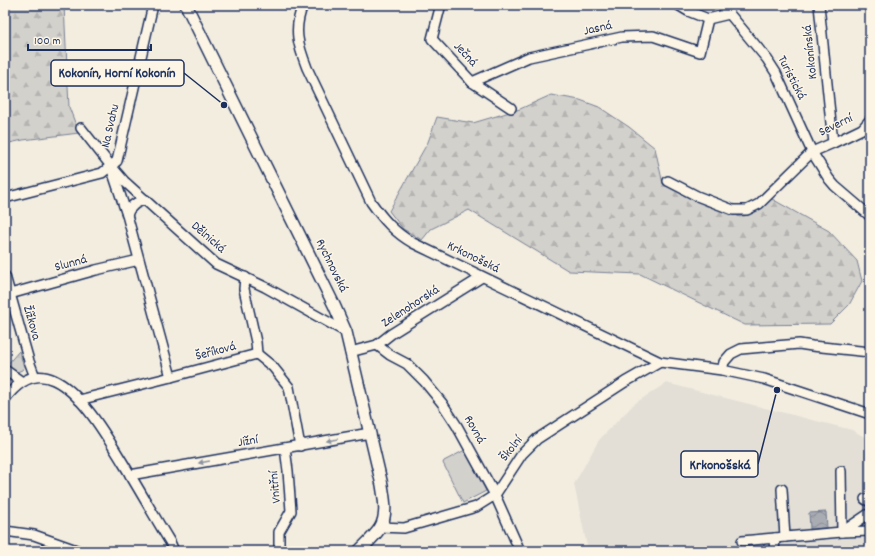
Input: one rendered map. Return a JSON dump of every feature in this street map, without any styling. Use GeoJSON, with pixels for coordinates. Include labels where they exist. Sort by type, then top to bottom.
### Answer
{"type":"FeatureCollection","features":[{"type":"Feature","properties":{"kind":"main road","name":"Rychnovská"},"geometry":{"type":"LineString","coordinates":[[186,5],[328,292],[346,332],[382,485],[385,507],[383,520],[380,527],[359,551]]}},
{"type":"Feature","properties":{"kind":"street","name":"Na Svahu"},"geometry":{"type":"LineString","coordinates":[[5,198],[102,173],[117,161],[153,5]]}},
{"type":"Feature","properties":{"kind":"street","name":"Krkonošská"},"geometry":{"type":"LineString","coordinates":[[302,5],[297,31],[299,47],[302,55],[366,193],[377,211],[390,226],[405,239],[660,362],[722,370],[764,379],[870,414]]}},
{"type":"Feature","properties":{"kind":"street"},"geometry":{"type":"LineString","coordinates":[[678,5],[688,11],[708,19],[729,14]]}},
{"type":"Feature","properties":{"kind":"street","name":"Turistická"},"geometry":{"type":"LineString","coordinates":[[722,5],[767,59],[776,73],[812,152],[829,179],[870,216]]}},
{"type":"Feature","properties":{"kind":"street","name":"Kokonínská"},"geometry":{"type":"LineString","coordinates":[[819,5],[833,143]]}},
{"type":"Feature","properties":{"kind":"street","name":"Ječná"},"geometry":{"type":"LineString","coordinates":[[440,6],[432,39],[472,82],[511,108]]}},
{"type":"Feature","properties":{"kind":"street","name":"Jasná"},"geometry":{"type":"LineString","coordinates":[[472,82],[529,58],[622,37],[653,36],[700,52],[708,19]]}},
{"type":"Feature","properties":{"kind":"street","name":"Severní"},"geometry":{"type":"LineString","coordinates":[[812,152],[862,129],[870,120]]}},
{"type":"Feature","properties":{"kind":"street","name":"Dělnická"},"geometry":{"type":"LineString","coordinates":[[81,128],[124,180],[216,264],[265,287],[346,332]]}},
{"type":"Feature","properties":{"kind":"street"},"geometry":{"type":"LineString","coordinates":[[668,181],[697,196],[733,210],[747,210],[759,204],[812,152]]}},
{"type":"Feature","properties":{"kind":"street"},"geometry":{"type":"LineString","coordinates":[[111,166],[127,215],[171,377]]}},
{"type":"Feature","properties":{"kind":"street"},"geometry":{"type":"LineString","coordinates":[[127,215],[129,210],[136,203],[146,200]]}},
{"type":"Feature","properties":{"kind":"street","name":"Slunná"},"geometry":{"type":"LineString","coordinates":[[10,294],[96,270],[139,260]]}},
{"type":"Feature","properties":{"kind":"street","name":"Žižkova"},"geometry":{"type":"LineString","coordinates":[[5,276],[34,377]]}},
{"type":"Feature","properties":{"kind":"street"},"geometry":{"type":"LineString","coordinates":[[245,277],[244,290],[256,342],[257,354]]}},
{"type":"Feature","properties":{"kind":"street","name":"Zelenohorská"},"geometry":{"type":"LineString","coordinates":[[350,352],[377,345],[391,334],[482,277]]}},
{"type":"Feature","properties":{"kind":"street"},"geometry":{"type":"LineString","coordinates":[[722,370],[724,362],[731,354],[741,349],[799,344],[870,352]]}},
{"type":"Feature","properties":{"kind":"street","name":"Rovná"},"geometry":{"type":"LineString","coordinates":[[377,345],[390,355],[407,364],[424,381],[442,403],[457,426],[495,495],[520,551]]}},
{"type":"Feature","properties":{"kind":"street","name":"Šeříková"},"geometry":{"type":"LineString","coordinates":[[79,400],[257,354],[273,367],[288,387],[300,446]]}},
{"type":"Feature","properties":{"kind":"street","name":"Školní"},"geometry":{"type":"LineString","coordinates":[[380,527],[404,528],[476,507],[495,495],[522,454],[537,439],[619,386],[660,362]]}},
{"type":"Feature","properties":{"kind":"street"},"geometry":{"type":"LineString","coordinates":[[5,370],[22,382]]}},
{"type":"Feature","properties":{"kind":"street"},"geometry":{"type":"LineString","coordinates":[[5,399],[15,387],[34,377],[42,377],[53,380],[67,388],[79,400],[102,429],[174,551]]}},
{"type":"Feature","properties":{"kind":"street","name":"Jižní"},"geometry":{"type":"LineString","coordinates":[[130,475],[370,433]]}},
{"type":"Feature","properties":{"kind":"street","name":"Vnitřní"},"geometry":{"type":"LineString","coordinates":[[279,545],[280,532],[291,511],[288,471],[284,448]]}},
{"type":"Feature","properties":{"kind":"street"},"geometry":{"type":"LineString","coordinates":[[841,471],[842,532]]}},
{"type":"Feature","properties":{"kind":"street"},"geometry":{"type":"LineString","coordinates":[[782,489],[785,537]]}},
{"type":"Feature","properties":{"kind":"street"},"geometry":{"type":"LineString","coordinates":[[842,532],[870,513]]}},
{"type":"Feature","properties":{"kind":"street"},"geometry":{"type":"LineString","coordinates":[[5,531],[34,535],[78,551]]}},
{"type":"Feature","properties":{"kind":"street"},"geometry":{"type":"LineString","coordinates":[[742,541],[870,531]]}},
{"type":"Feature","properties":{"kind":"street"},"geometry":{"type":"LineString","coordinates":[[774,551],[775,538]]}},
{"type":"Feature","properties":{"kind":"shaded area"},"geometry":{"type":"Polygon","coordinates":[[[666,383],[852,430],[870,440],[870,551],[588,551],[574,484],[599,440],[634,404],[666,383]]]}},
{"type":"Feature","properties":{"kind":"green space"},"geometry":{"type":"Polygon","coordinates":[[[5,5],[64,5],[69,107],[79,133],[23,140],[5,144],[5,5]]]}},
{"type":"Feature","properties":{"kind":"green space"},"geometry":{"type":"Polygon","coordinates":[[[551,95],[580,100],[599,107],[629,127],[655,148],[663,184],[740,217],[772,199],[829,231],[857,261],[862,281],[849,305],[830,324],[745,325],[640,274],[569,271],[469,210],[431,229],[422,240],[403,229],[389,211],[428,142],[437,117],[473,123],[520,109],[551,95]]]}},
{"type":"Feature","properties":{"kind":"green space"},"geometry":{"type":"Polygon","coordinates":[[[19,351],[24,367],[22,370],[17,372],[6,366],[19,351]]]}},
{"type":"Feature","properties":{"kind":"green space"},"geometry":{"type":"Polygon","coordinates":[[[465,450],[486,491],[463,503],[443,463],[444,461],[465,450]]]}},
{"type":"Feature","properties":{"kind":"water"},"geometry":{"type":"Polygon","coordinates":[[[826,512],[827,528],[810,529],[809,513],[826,512]]]}},
{"type":"Feature","properties":{"kind":"place","name":"Kokonín, Horní Kokonín"},"geometry":{"type":"Point","coordinates":[224,105]}},
{"type":"Feature","properties":{"kind":"place","name":"Krkonošská"},"geometry":{"type":"Point","coordinates":[777,390]}}]}
